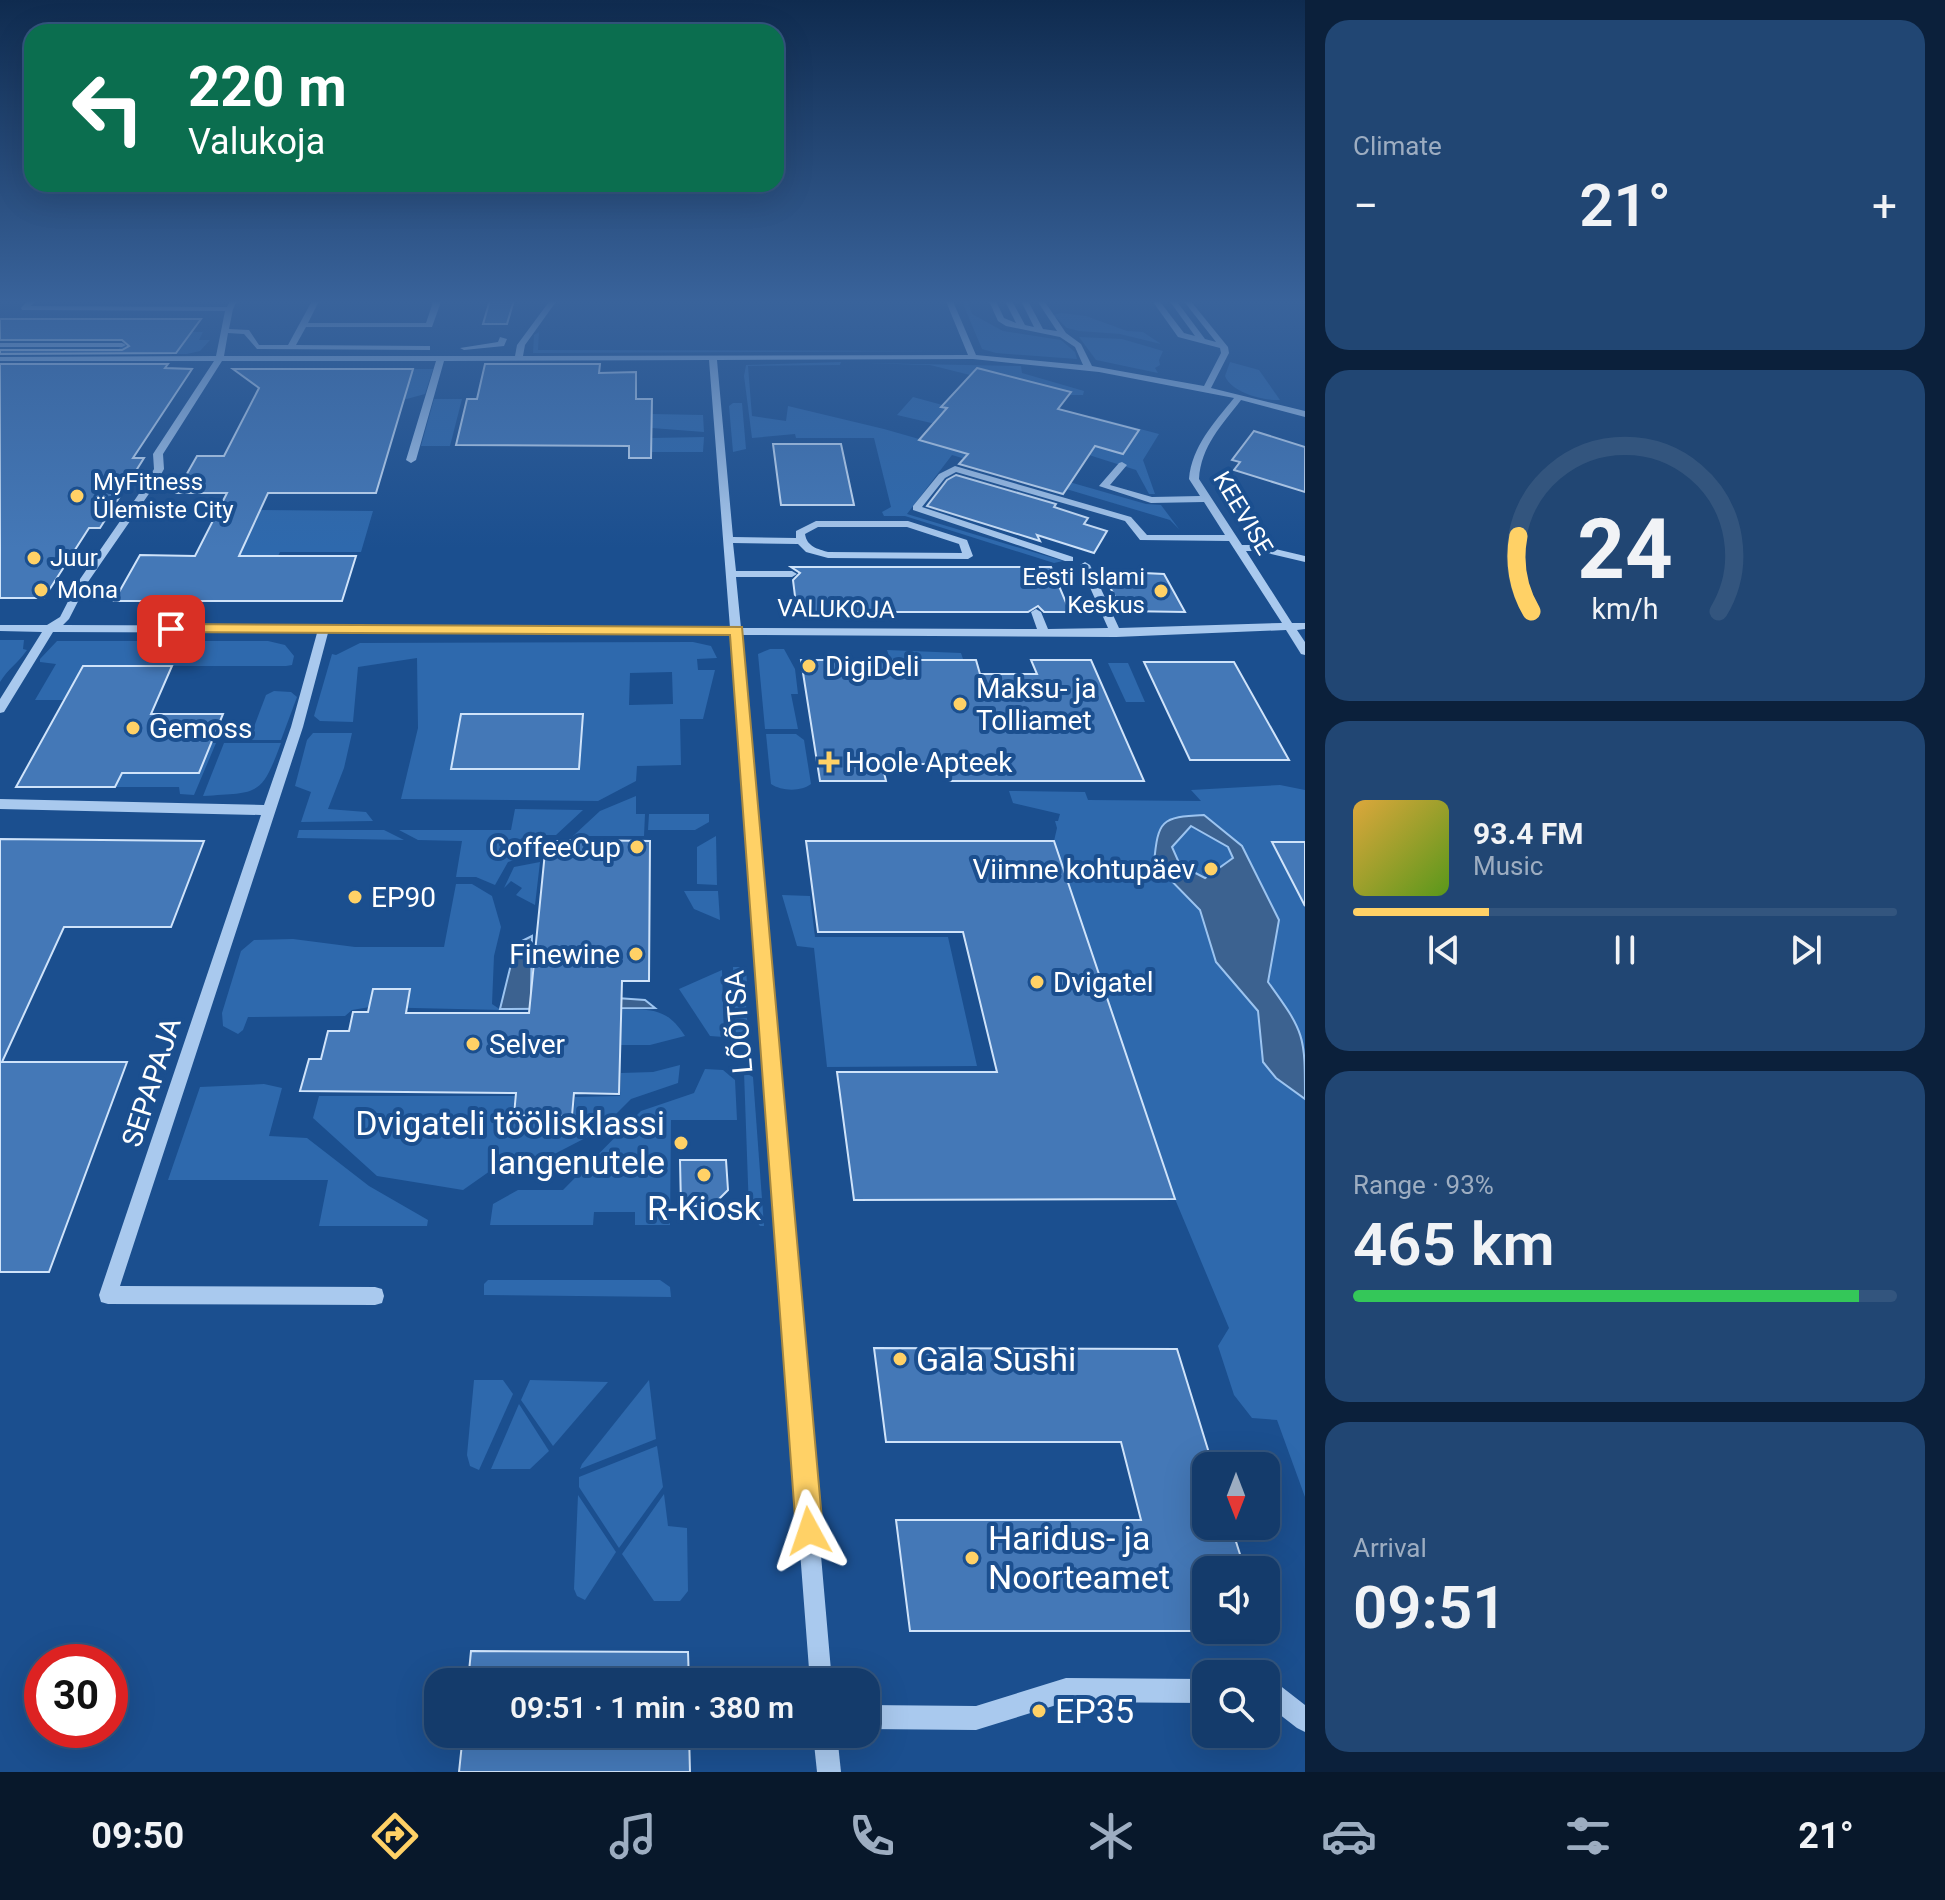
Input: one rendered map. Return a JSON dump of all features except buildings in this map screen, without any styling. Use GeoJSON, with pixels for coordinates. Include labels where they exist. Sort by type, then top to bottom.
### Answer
{"type":"FeatureCollection","features":[{"type":"Feature","properties":{"kind":"street"},"geometry":{"type":"LineString","coordinates":[[0,709],[50,628],[64,619],[83,582],[150,485],[159,469],[158,454],[205,382]]}},
{"type":"Feature","properties":{"kind":"street"},"geometry":{"type":"LineString","coordinates":[[411,460],[434,382]]}},
{"type":"Feature","properties":{"kind":"street","name":"LÕÕTSA"},"geometry":{"type":"LineString","coordinates":[[715,382],[820,1668]]}},
{"type":"Feature","properties":{"kind":"street"},"geometry":{"type":"LineString","coordinates":[[1171,382],[1305,414]]}},
{"type":"Feature","properties":{"kind":"street"},"geometry":{"type":"LineString","coordinates":[[1207,388],[1210,382]]}},
{"type":"Feature","properties":{"kind":"street","name":"KEEVISE"},"geometry":{"type":"LineString","coordinates":[[1240,396],[1200,449],[1194,463],[1194,479],[1305,651]]}},
{"type":"Feature","properties":{"kind":"street"},"geometry":{"type":"LineString","coordinates":[[1122,465],[1104,486],[1151,500],[1205,499]]}},
{"type":"Feature","properties":{"kind":"street"},"geometry":{"type":"LineString","coordinates":[[1069,559],[916,508],[942,476],[955,469],[1128,519],[1144,538],[1231,538]]}},
{"type":"Feature","properties":{"kind":"street"},"geometry":{"type":"LineString","coordinates":[[729,537],[801,537],[816,524],[908,524],[963,542],[968,556],[828,555],[810,550],[801,537]]}},
{"type":"Feature","properties":{"kind":"street"},"geometry":{"type":"LineString","coordinates":[[1237,548],[1259,548],[1305,559]]}},
{"type":"Feature","properties":{"kind":"street"},"geometry":{"type":"LineString","coordinates":[[1085,565],[1116,633]]}},
{"type":"Feature","properties":{"kind":"street"},"geometry":{"type":"LineString","coordinates":[[732,574],[792,574]]}},
{"type":"Feature","properties":{"kind":"street"},"geometry":{"type":"LineString","coordinates":[[1036,612],[1044,633]]}},
{"type":"Feature","properties":{"kind":"street","name":"VALUKOJA"},"geometry":{"type":"LineString","coordinates":[[0,628],[1116,633],[1305,626]]}},
{"type":"Feature","properties":{"kind":"street","name":"SEPAPAJA"},"geometry":{"type":"LineString","coordinates":[[323,630],[297,727],[108,1295],[375,1296]]}},
{"type":"Feature","properties":{"kind":"street"},"geometry":{"type":"LineString","coordinates":[[0,804],[269,810]]}},
{"type":"Feature","properties":{"kind":"street"},"geometry":{"type":"LineString","coordinates":[[880,1717],[976,1718],[1066,1690],[1192,1691]]}},
{"type":"Feature","properties":{"kind":"street"},"geometry":{"type":"LineString","coordinates":[[1280,1700],[1305,1720]]}},
{"type":"Feature","properties":{"kind":"street"},"geometry":{"type":"LineString","coordinates":[[826,1748],[829,1772]]}},
{"type":"Feature","properties":{"kind":"shaded area"},"geometry":{"type":"Polygon","coordinates":[[[409,382],[429,382],[425,394],[403,400],[409,382]]]}},
{"type":"Feature","properties":{"kind":"shaded area"},"geometry":{"type":"Polygon","coordinates":[[[745,382],[749,382],[752,416],[786,421],[788,406],[884,429],[1146,504],[1161,505],[1179,529],[1170,520],[952,455],[907,514],[1063,561],[1054,563],[905,516],[884,516],[882,512],[891,507],[874,438],[796,438],[795,434],[752,438],[745,382]]]}},
{"type":"Feature","properties":{"kind":"shaded area"},"geometry":{"type":"Polygon","coordinates":[[[1030,382],[1052,382],[1084,391],[1083,395],[1068,395],[1070,392],[1030,382]]]}},
{"type":"Feature","properties":{"kind":"shaded area"},"geometry":{"type":"Polygon","coordinates":[[[1229,382],[1267,382],[1280,400],[1257,397],[1229,382]]]}},
{"type":"Feature","properties":{"kind":"shaded area"},"geometry":{"type":"Polygon","coordinates":[[[913,397],[1123,454],[1091,416],[1159,434],[1143,460],[1155,494],[1149,494],[1136,470],[1089,455],[1086,459],[897,415],[913,397]]]}},
{"type":"Feature","properties":{"kind":"shaded area"},"geometry":{"type":"Polygon","coordinates":[[[434,399],[462,399],[450,446],[421,446],[434,399]]]}},
{"type":"Feature","properties":{"kind":"shaded area"},"geometry":{"type":"Polygon","coordinates":[[[742,403],[746,449],[733,452],[729,406],[742,403]]]}},
{"type":"Feature","properties":{"kind":"shaded area"},"geometry":{"type":"Polygon","coordinates":[[[652,414],[703,415],[704,432],[652,428],[652,414]]]}},
{"type":"Feature","properties":{"kind":"shaded area"},"geometry":{"type":"Polygon","coordinates":[[[704,437],[703,452],[652,452],[652,438],[704,437]]]}},
{"type":"Feature","properties":{"kind":"shaded area"},"geometry":{"type":"Polygon","coordinates":[[[260,510],[373,511],[361,552],[280,552],[278,556],[239,556],[260,510]]]}},
{"type":"Feature","properties":{"kind":"shaded area"},"geometry":{"type":"Polygon","coordinates":[[[0,640],[24,640],[23,649],[27,650],[0,682],[0,640]]]}},
{"type":"Feature","properties":{"kind":"shaded area"},"geometry":{"type":"Polygon","coordinates":[[[57,641],[268,641],[285,645],[294,656],[292,665],[286,666],[83,666],[64,700],[35,700],[56,664],[40,662],[40,659],[57,641]]]}},
{"type":"Feature","properties":{"kind":"shaded area"},"geometry":{"type":"Polygon","coordinates":[[[693,642],[711,646],[717,658],[697,659],[698,670],[715,670],[703,719],[680,719],[681,765],[637,766],[636,781],[598,801],[401,799],[418,728],[417,658],[358,667],[353,722],[320,721],[314,716],[332,654],[360,643],[693,642]],[[672,672],[630,673],[629,705],[673,704],[672,672]],[[461,714],[451,768],[579,769],[461,714]]]}},
{"type":"Feature","properties":{"kind":"shaded area"},"geometry":{"type":"Polygon","coordinates":[[[770,649],[784,649],[795,669],[798,694],[791,694],[798,729],[765,729],[758,654],[770,649]]]}},
{"type":"Feature","properties":{"kind":"shaded area"},"geometry":{"type":"Polygon","coordinates":[[[887,650],[961,653],[963,659],[890,659],[887,650]]]}},
{"type":"Feature","properties":{"kind":"shaded area"},"geometry":{"type":"Polygon","coordinates":[[[1108,663],[1128,663],[1145,702],[1126,702],[1108,663]]]}},
{"type":"Feature","properties":{"kind":"shaded area"},"geometry":{"type":"Polygon","coordinates":[[[274,691],[291,692],[297,697],[281,740],[249,740],[266,695],[274,691]]]}},
{"type":"Feature","properties":{"kind":"shaded area"},"geometry":{"type":"Polygon","coordinates":[[[313,733],[352,733],[344,768],[328,809],[366,812],[373,821],[301,822],[311,792],[295,786],[307,740],[313,733]]]}},
{"type":"Feature","properties":{"kind":"shaded area"},"geometry":{"type":"Polygon","coordinates":[[[766,734],[796,734],[804,740],[811,784],[791,790],[771,784],[766,734]]]}},
{"type":"Feature","properties":{"kind":"shaded area"},"geometry":{"type":"Polygon","coordinates":[[[216,743],[194,795],[180,794],[179,787],[115,787],[122,773],[216,743]]]}},
{"type":"Feature","properties":{"kind":"shaded area"},"geometry":{"type":"Polygon","coordinates":[[[224,743],[281,743],[268,774],[256,788],[236,794],[203,796],[224,743]]]}},
{"type":"Feature","properties":{"kind":"shaded area"},"geometry":{"type":"Polygon","coordinates":[[[1280,785],[1305,790],[1305,1497],[1277,1420],[1252,1418],[1234,1395],[1218,1346],[1229,1328],[1175,1199],[1054,841],[1055,821],[1058,821],[1060,814],[1013,803],[1009,791],[1085,792],[1088,800],[1201,801],[1191,790],[1280,785]]]}},
{"type":"Feature","properties":{"kind":"shaded area"},"geometry":{"type":"Polygon","coordinates":[[[636,796],[636,814],[645,814],[644,836],[573,836],[600,811],[636,796]]]}},
{"type":"Feature","properties":{"kind":"shaded area"},"geometry":{"type":"Polygon","coordinates":[[[515,809],[583,810],[556,835],[543,835],[541,852],[508,862],[495,885],[476,877],[456,877],[462,841],[418,840],[399,830],[511,830],[515,809]]]}},
{"type":"Feature","properties":{"kind":"shaded area"},"geometry":{"type":"Polygon","coordinates":[[[649,814],[709,814],[709,822],[695,830],[648,830],[649,814]]]}},
{"type":"Feature","properties":{"kind":"shaded area"},"geometry":{"type":"Polygon","coordinates":[[[1204,815],[1242,846],[1279,920],[1268,982],[1300,1036],[1305,1099],[1276,1078],[1263,1062],[1258,1011],[1216,962],[1200,910],[1154,863],[1157,838],[1164,824],[1179,817],[1204,815]],[[1191,826],[1172,847],[1180,865],[1205,878],[1233,858],[1228,847],[1191,826]]]}},
{"type":"Feature","properties":{"kind":"shaded area"},"geometry":{"type":"Polygon","coordinates":[[[299,830],[384,830],[404,840],[297,838],[299,830]]]}},
{"type":"Feature","properties":{"kind":"shaded area"},"geometry":{"type":"Polygon","coordinates":[[[716,836],[717,885],[697,884],[697,847],[716,836]]]}},
{"type":"Feature","properties":{"kind":"shaded area"},"geometry":{"type":"Polygon","coordinates":[[[540,862],[535,905],[516,895],[522,888],[511,881],[504,888],[514,867],[540,862]]]}},
{"type":"Feature","properties":{"kind":"shaded area"},"geometry":{"type":"Polygon","coordinates":[[[456,884],[472,884],[492,896],[501,927],[494,956],[492,1004],[501,1010],[370,1007],[352,1010],[345,1016],[248,1017],[238,1034],[223,1026],[222,1013],[241,951],[254,940],[293,939],[355,947],[444,947],[456,884]]]}},
{"type":"Feature","properties":{"kind":"shaded area"},"geometry":{"type":"Polygon","coordinates":[[[684,891],[718,891],[720,920],[694,909],[684,891]]]}},
{"type":"Feature","properties":{"kind":"shaded area"},"geometry":{"type":"Polygon","coordinates":[[[782,895],[810,896],[815,937],[948,937],[977,1066],[827,1067],[814,948],[797,946],[782,895]]]}},
{"type":"Feature","properties":{"kind":"shaded area"},"geometry":{"type":"Polygon","coordinates":[[[532,936],[531,992],[645,1000],[655,1008],[500,1009],[516,944],[532,936]]]}},
{"type":"Feature","properties":{"kind":"shaded area"},"geometry":{"type":"Polygon","coordinates":[[[733,967],[746,967],[748,1003],[748,1032],[736,1038],[733,967]]]}},
{"type":"Feature","properties":{"kind":"shaded area"},"geometry":{"type":"Polygon","coordinates":[[[722,970],[724,1037],[710,1036],[679,989],[722,970]]]}},
{"type":"Feature","properties":{"kind":"shaded area"},"geometry":{"type":"Polygon","coordinates":[[[622,1010],[658,1012],[672,1020],[685,1036],[650,1045],[621,1045],[622,1010]]]}},
{"type":"Feature","properties":{"kind":"shaded area"},"geometry":{"type":"Polygon","coordinates":[[[680,1065],[678,1083],[631,1099],[599,1131],[533,1165],[500,1164],[463,1190],[377,1176],[313,1118],[319,1096],[515,1096],[512,1119],[573,1118],[575,1097],[620,1096],[621,1073],[653,1072],[680,1065]]]}},
{"type":"Feature","properties":{"kind":"shaded area"},"geometry":{"type":"Polygon","coordinates":[[[705,1069],[723,1070],[735,1080],[737,1120],[671,1120],[670,1225],[635,1225],[635,1212],[594,1212],[593,1225],[490,1225],[493,1204],[518,1190],[563,1190],[641,1111],[694,1093],[705,1069]]]}},
{"type":"Feature","properties":{"kind":"shaded area"},"geometry":{"type":"Polygon","coordinates":[[[744,1072],[753,1077],[764,1226],[760,1226],[749,1211],[744,1072]]]}},
{"type":"Feature","properties":{"kind":"shaded area"},"geometry":{"type":"Polygon","coordinates":[[[264,1084],[282,1088],[269,1136],[307,1138],[369,1186],[428,1220],[427,1226],[319,1226],[328,1180],[168,1180],[200,1087],[264,1084]]]}},
{"type":"Feature","properties":{"kind":"shaded area"},"geometry":{"type":"Polygon","coordinates":[[[488,1280],[660,1280],[670,1287],[671,1297],[484,1295],[484,1284],[488,1280]]]}},
{"type":"Feature","properties":{"kind":"shaded area"},"geometry":{"type":"Polygon","coordinates":[[[474,1380],[503,1380],[513,1394],[479,1470],[470,1466],[467,1455],[474,1380]]]}},
{"type":"Feature","properties":{"kind":"shaded area"},"geometry":{"type":"Polygon","coordinates":[[[530,1380],[608,1382],[553,1446],[521,1400],[530,1380]]]}},
{"type":"Feature","properties":{"kind":"shaded area"},"geometry":{"type":"Polygon","coordinates":[[[649,1380],[656,1439],[580,1469],[582,1464],[649,1380]]]}},
{"type":"Feature","properties":{"kind":"shaded area"},"geometry":{"type":"Polygon","coordinates":[[[519,1404],[549,1451],[530,1469],[491,1469],[519,1404]]]}},
{"type":"Feature","properties":{"kind":"shaded area"},"geometry":{"type":"Polygon","coordinates":[[[657,1446],[663,1487],[619,1548],[579,1487],[579,1477],[657,1446]]]}},
{"type":"Feature","properties":{"kind":"shaded area"},"geometry":{"type":"Polygon","coordinates":[[[664,1494],[668,1526],[687,1528],[688,1591],[680,1601],[654,1601],[622,1554],[664,1494]]]}},
{"type":"Feature","properties":{"kind":"shaded area"},"geometry":{"type":"Polygon","coordinates":[[[578,1495],[616,1552],[585,1600],[577,1596],[574,1589],[578,1495]]]}},
{"type":"Feature","properties":{"kind":"place","name":"MyFitness Ülemiste City"},"geometry":{"type":"Point","coordinates":[77,496]}},
{"type":"Feature","properties":{"kind":"place","name":"Juur"},"geometry":{"type":"Point","coordinates":[34,558]}},
{"type":"Feature","properties":{"kind":"place","name":"Mona"},"geometry":{"type":"Point","coordinates":[41,590]}},
{"type":"Feature","properties":{"kind":"place","name":"Eesti Islami Keskus"},"geometry":{"type":"Point","coordinates":[1161,591]}},
{"type":"Feature","properties":{"kind":"place","name":"DigiDeli"},"geometry":{"type":"Point","coordinates":[809,666]}},
{"type":"Feature","properties":{"kind":"place","name":"Maksu- ja Tolliamet"},"geometry":{"type":"Point","coordinates":[960,704]}},
{"type":"Feature","properties":{"kind":"place","name":"Gemoss"},"geometry":{"type":"Point","coordinates":[133,728]}},
{"type":"Feature","properties":{"kind":"place","name":"Hoole Apteek"},"geometry":{"type":"Point","coordinates":[829,762]}},
{"type":"Feature","properties":{"kind":"place","name":"CoffeeCup"},"geometry":{"type":"Point","coordinates":[637,847]}},
{"type":"Feature","properties":{"kind":"place","name":"Viimne kohtupäev"},"geometry":{"type":"Point","coordinates":[1211,869]}},
{"type":"Feature","properties":{"kind":"place","name":"EP90"},"geometry":{"type":"Point","coordinates":[355,897]}},
{"type":"Feature","properties":{"kind":"place","name":"Finewine"},"geometry":{"type":"Point","coordinates":[636,954]}},
{"type":"Feature","properties":{"kind":"place","name":"Dvigatel"},"geometry":{"type":"Point","coordinates":[1037,982]}},
{"type":"Feature","properties":{"kind":"place","name":"Selver"},"geometry":{"type":"Point","coordinates":[473,1044]}},
{"type":"Feature","properties":{"kind":"place","name":"Dvigateli töölisklassi langenutele"},"geometry":{"type":"Point","coordinates":[681,1143]}},
{"type":"Feature","properties":{"kind":"place","name":"R-Kiosk"},"geometry":{"type":"Point","coordinates":[704,1175]}},
{"type":"Feature","properties":{"kind":"place","name":"Gala Sushi"},"geometry":{"type":"Point","coordinates":[900,1359]}},
{"type":"Feature","properties":{"kind":"place","name":"Haridus- ja Noorteamet"},"geometry":{"type":"Point","coordinates":[972,1558]}},
{"type":"Feature","properties":{"kind":"place","name":"EP35"},"geometry":{"type":"Point","coordinates":[1039,1711]}},
{"type":"Feature","properties":{"kind":"route"},"geometry":{"type":"LineString","coordinates":[[171,629],[737,630],[809,1531]]}}]}
